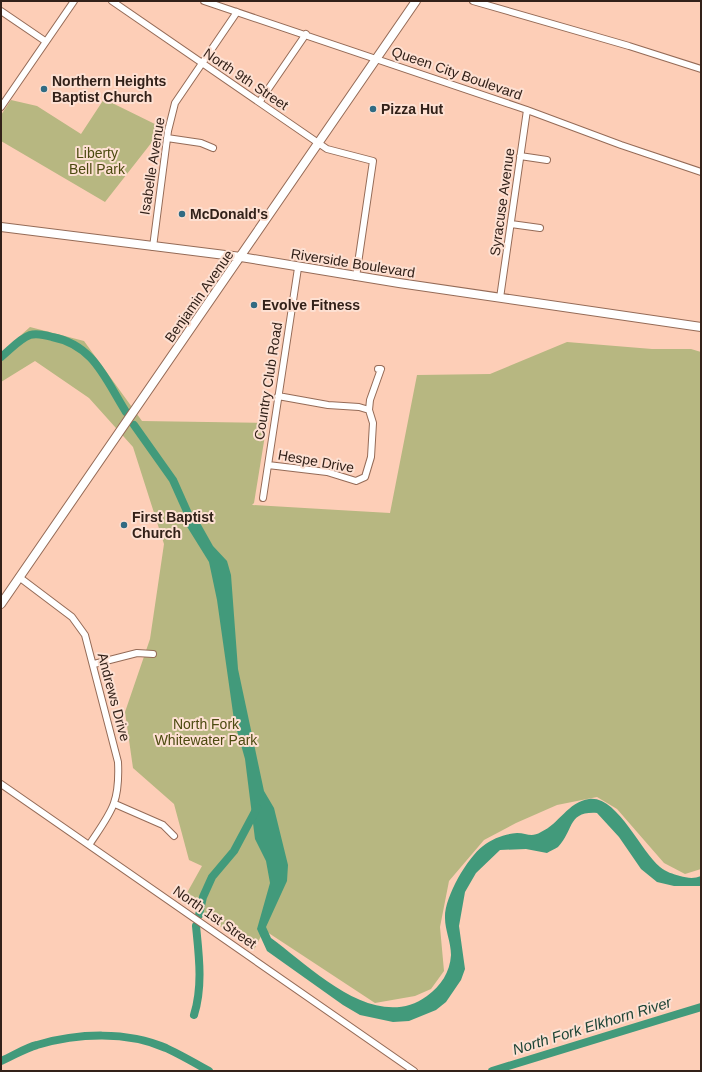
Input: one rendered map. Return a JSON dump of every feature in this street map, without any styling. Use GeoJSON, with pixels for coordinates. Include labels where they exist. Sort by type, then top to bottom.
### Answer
{"type":"FeatureCollection","features":[{"type":"Feature","properties":{"kind":"main road","name":"Benjamin Avenue"},"geometry":{"type":"LineString","coordinates":[[1,604],[241,258],[416,1]]}},
{"type":"Feature","properties":{"kind":"main road","name":"Riverside Boulevard"},"geometry":{"type":"LineString","coordinates":[[1,227],[241,258],[356,277],[701,327]]}},
{"type":"Feature","properties":{"kind":"street"},"geometry":{"type":"LineString","coordinates":[[1,107],[3,97],[46,41],[74,1]]}},
{"type":"Feature","properties":{"kind":"street","name":"North 9th Street"},"geometry":{"type":"LineString","coordinates":[[112,1],[201,63],[256,100],[260,101],[327,149],[373,161],[356,277]]}},
{"type":"Feature","properties":{"kind":"street","name":"Queen City Boulevard"},"geometry":{"type":"LineString","coordinates":[[204,1],[306,34],[527,110],[621,145],[701,172]]}},
{"type":"Feature","properties":{"kind":"street"},"geometry":{"type":"LineString","coordinates":[[473,1],[629,46],[701,69]]}},
{"type":"Feature","properties":{"kind":"street"},"geometry":{"type":"LineString","coordinates":[[1,11],[46,41]]}},
{"type":"Feature","properties":{"kind":"street","name":"Isabelle Avenue"},"geometry":{"type":"LineString","coordinates":[[153,247],[167,138],[174,103],[237,12]]}},
{"type":"Feature","properties":{"kind":"street"},"geometry":{"type":"LineString","coordinates":[[260,101],[306,34]]}},
{"type":"Feature","properties":{"kind":"street","name":"Syracuse Avenue"},"geometry":{"type":"LineString","coordinates":[[500,298],[527,110]]}},
{"type":"Feature","properties":{"kind":"street"},"geometry":{"type":"LineString","coordinates":[[167,138],[201,144],[213,148]]}},
{"type":"Feature","properties":{"kind":"street"},"geometry":{"type":"LineString","coordinates":[[520,156],[547,160]]}},
{"type":"Feature","properties":{"kind":"street"},"geometry":{"type":"LineString","coordinates":[[511,224],[540,228]]}},
{"type":"Feature","properties":{"kind":"street","name":"Country Club Road"},"geometry":{"type":"LineString","coordinates":[[263,498],[298,268]]}},
{"type":"Feature","properties":{"kind":"street"},"geometry":{"type":"LineString","coordinates":[[278,396],[328,405],[358,407],[369,410],[370,400],[381,369],[378,369]]}},
{"type":"Feature","properties":{"kind":"street","name":"Hespe Drive"},"geometry":{"type":"LineString","coordinates":[[268,465],[327,472],[356,481],[364,478],[369,469],[371,457],[373,423],[369,410]]}},
{"type":"Feature","properties":{"kind":"street","name":"Andrews Drive"},"geometry":{"type":"LineString","coordinates":[[19,578],[72,617],[85,635],[94,664],[118,762],[119,776],[115,804],[89,845]]}},
{"type":"Feature","properties":{"kind":"street"},"geometry":{"type":"LineString","coordinates":[[94,664],[137,653],[153,654]]}},
{"type":"Feature","properties":{"kind":"street","name":"North 1st Street"},"geometry":{"type":"LineString","coordinates":[[1,784],[414,1071]]}},
{"type":"Feature","properties":{"kind":"street"},"geometry":{"type":"LineString","coordinates":[[115,804],[163,825],[174,836]]}},
{"type":"Feature","properties":{"kind":"green space","name":"Liberty Bell Park"},"geometry":{"type":"Polygon","coordinates":[[[104,99],[163,128],[105,202],[1,141],[1,115],[11,100],[37,106],[81,134],[104,99]]]}},
{"type":"Feature","properties":{"kind":"green space","name":"North Fork Whitewater Park"},"geometry":{"type":"Polygon","coordinates":[[[30,327],[84,341],[142,421],[267,423],[254,503],[252,505],[390,513],[417,375],[490,374],[567,342],[652,349],[691,349],[701,352],[701,869],[685,874],[664,863],[617,809],[597,797],[557,805],[516,823],[484,840],[449,881],[440,927],[444,971],[431,989],[415,996],[375,1003],[264,930],[254,950],[183,900],[202,866],[189,860],[174,804],[133,768],[125,712],[150,639],[164,544],[133,447],[89,398],[35,361],[1,382],[1,353],[30,327]]]}},
{"type":"Feature","properties":{"kind":"shaded area"},"geometry":{"type":"Polygon","coordinates":[[[195,514],[213,546],[227,561],[231,575],[238,669],[264,791],[274,808],[288,865],[287,881],[266,927],[271,938],[324,979],[344,992],[365,1002],[386,1007],[407,1006],[427,996],[437,988],[447,973],[449,967],[451,950],[445,923],[446,910],[452,890],[470,860],[483,846],[499,837],[517,833],[529,835],[538,834],[553,824],[575,804],[589,799],[599,800],[619,815],[660,867],[670,873],[683,877],[693,878],[701,876],[701,886],[674,886],[657,882],[641,869],[619,837],[597,813],[580,815],[572,823],[567,835],[558,847],[547,853],[526,849],[500,850],[476,873],[465,892],[459,926],[465,969],[461,980],[446,1002],[436,1010],[409,1021],[393,1022],[360,1015],[343,1005],[267,951],[257,929],[270,883],[266,861],[255,839],[245,759],[234,720],[217,600],[209,562],[186,525],[186,519],[195,514]]]}},
{"type":"Feature","properties":{"kind":"waterway"},"geometry":{"type":"LineString","coordinates":[[1,357],[18,342],[30,335],[44,335],[66,341],[78,347],[97,365],[126,412]]}},
{"type":"Feature","properties":{"kind":"waterway"},"geometry":{"type":"LineString","coordinates":[[134,425],[173,480],[194,527]]}},
{"type":"Feature","properties":{"kind":"waterway"},"geometry":{"type":"LineString","coordinates":[[199,915],[203,897],[212,877],[234,851],[257,808]]}},
{"type":"Feature","properties":{"kind":"waterway"},"geometry":{"type":"LineString","coordinates":[[194,1015],[199,993],[199,960],[196,926]]}},
{"type":"Feature","properties":{"kind":"waterway","name":"North Fork Elkhorn River"},"geometry":{"type":"LineString","coordinates":[[492,1071],[701,1007]]}},
{"type":"Feature","properties":{"kind":"waterway","name":"North Fork Elkhorn River"},"geometry":{"type":"LineString","coordinates":[[1,1061],[28,1048],[53,1041],[86,1036],[119,1036],[151,1042],[183,1056],[209,1071]]}},
{"type":"Feature","properties":{"kind":"place","name":"Northern Heights Baptist Church"},"geometry":{"type":"Point","coordinates":[44,89]}},
{"type":"Feature","properties":{"kind":"place","name":"Pizza Hut"},"geometry":{"type":"Point","coordinates":[373,109]}},
{"type":"Feature","properties":{"kind":"place","name":"McDonald's"},"geometry":{"type":"Point","coordinates":[182,214]}},
{"type":"Feature","properties":{"kind":"place","name":"Evolve Fitness"},"geometry":{"type":"Point","coordinates":[254,305]}},
{"type":"Feature","properties":{"kind":"place","name":"First Baptist Church"},"geometry":{"type":"Point","coordinates":[124,525]}}]}
